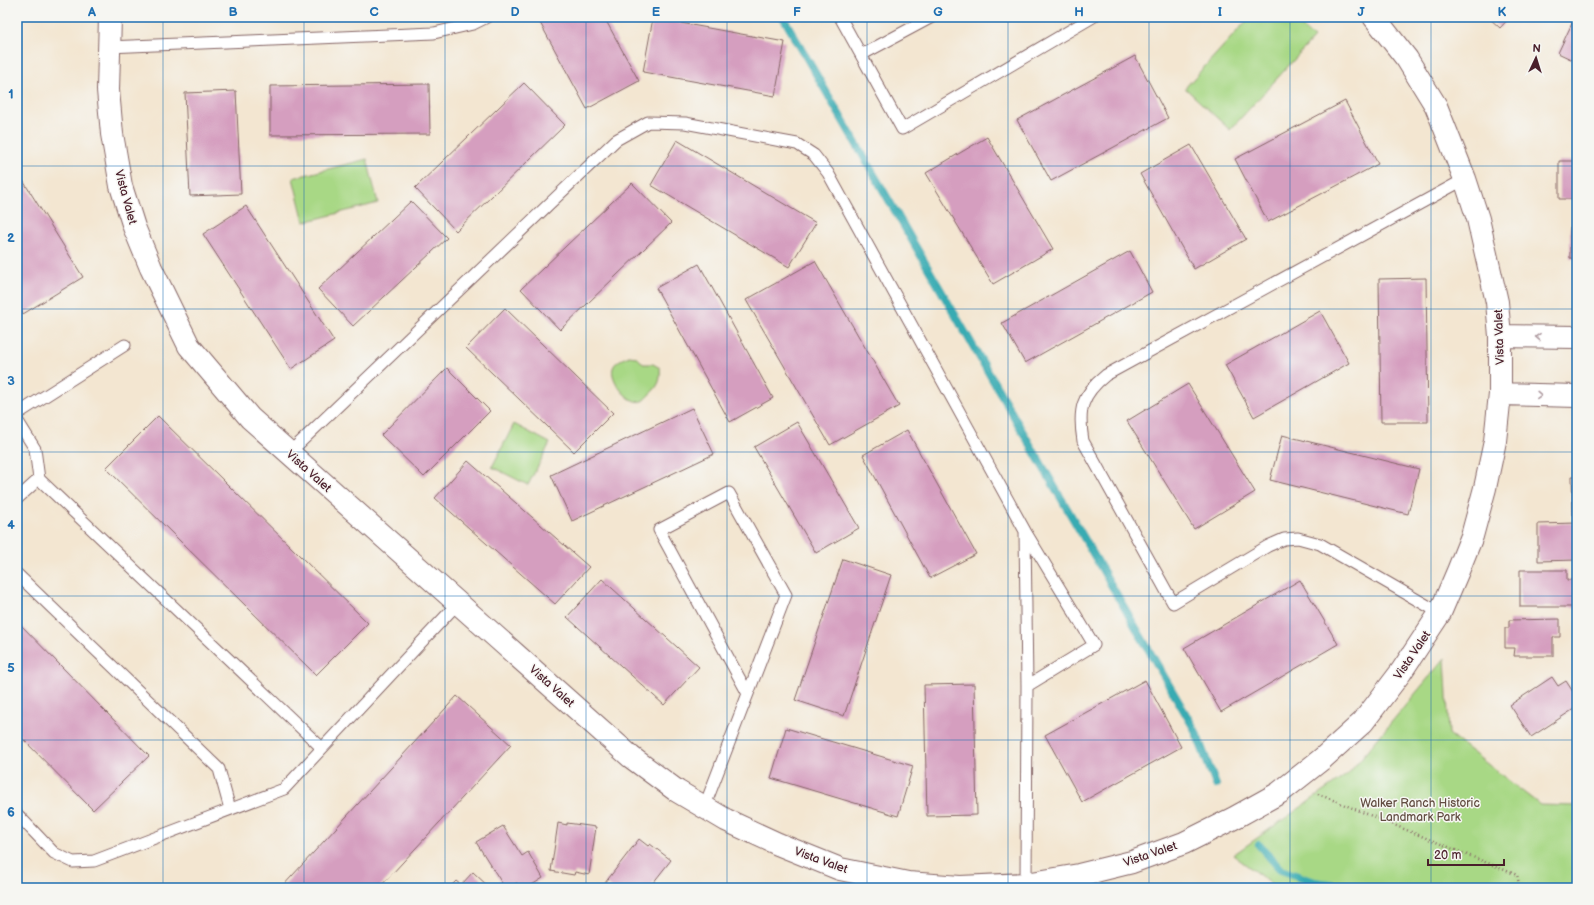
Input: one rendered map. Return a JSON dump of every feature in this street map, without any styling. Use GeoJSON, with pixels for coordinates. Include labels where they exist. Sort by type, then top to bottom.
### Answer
{"type":"FeatureCollection","features":[{"type":"Feature","properties":{"kind":"street","name":"Vista Valet"},"geometry":{"type":"LineString","coordinates":[[110,17],[108,90],[112,134],[121,186],[134,227],[150,268],[189,346],[250,418],[631,757],[677,791],[726,820],[778,844],[840,869],[858,880],[907,885],[960,887],[1026,884],[1079,875],[1132,862],[1184,843],[1279,793],[1322,759],[1363,722],[1401,672],[1440,613],[1472,536],[1485,488],[1495,441],[1500,394],[1500,336],[1497,302],[1478,219],[1465,179],[1436,106],[1407,58],[1374,17]]}},
{"type":"Feature","properties":{"kind":"street"},"geometry":{"type":"LineString","coordinates":[[1500,336],[1577,337]]}},
{"type":"Feature","properties":{"kind":"street"},"geometry":{"type":"LineString","coordinates":[[1500,394],[1577,396]]}},
{"type":"Feature","properties":{"kind":"lane"},"geometry":{"type":"LineString","coordinates":[[108,47],[434,33],[473,24],[487,17]]}},
{"type":"Feature","properties":{"kind":"lane"},"geometry":{"type":"LineString","coordinates":[[840,17],[902,128],[1093,17]]}},
{"type":"Feature","properties":{"kind":"lane"},"geometry":{"type":"LineString","coordinates":[[861,55],[932,17]]}},
{"type":"Feature","properties":{"kind":"lane"},"geometry":{"type":"LineString","coordinates":[[289,453],[616,140],[648,122],[685,123],[797,144],[814,155],[828,173],[1025,531],[1094,645],[1027,686]]}},
{"type":"Feature","properties":{"kind":"lane"},"geometry":{"type":"LineString","coordinates":[[1440,613],[1320,544],[1298,538],[1284,539],[1268,546],[1173,602],[1083,441],[1080,423],[1083,403],[1092,386],[1106,375],[1465,179]]}},
{"type":"Feature","properties":{"kind":"lane"},"geometry":{"type":"LineString","coordinates":[[17,414],[125,345]]}},
{"type":"Feature","properties":{"kind":"lane"},"geometry":{"type":"LineString","coordinates":[[17,420],[35,449],[38,479],[322,748]]}},
{"type":"Feature","properties":{"kind":"lane"},"geometry":{"type":"LineString","coordinates":[[17,499],[38,479]]}},
{"type":"Feature","properties":{"kind":"lane"},"geometry":{"type":"LineString","coordinates":[[704,808],[748,694],[786,595],[729,493],[659,530],[748,694]]}},
{"type":"Feature","properties":{"kind":"lane"},"geometry":{"type":"LineString","coordinates":[[1025,531],[1027,686],[1026,884]]}},
{"type":"Feature","properties":{"kind":"lane"},"geometry":{"type":"LineString","coordinates":[[17,574],[219,769],[230,809]]}},
{"type":"Feature","properties":{"kind":"lane"},"geometry":{"type":"LineString","coordinates":[[17,814],[54,853],[73,862],[94,861],[284,789],[458,603]]}},
{"type":"Feature","properties":{"kind":"path"},"geometry":{"type":"LineString","coordinates":[[1292,783],[1517,875],[1520,888]]}},
{"type":"Feature","properties":{"kind":"green space"},"geometry":{"type":"Polygon","coordinates":[[[1250,17],[1291,17],[1314,38],[1230,130],[1185,88],[1250,17]]]}},
{"type":"Feature","properties":{"kind":"green space"},"geometry":{"type":"Polygon","coordinates":[[[367,159],[378,203],[304,222],[293,178],[367,159]]]}},
{"type":"Feature","properties":{"kind":"green space"},"geometry":{"type":"Polygon","coordinates":[[[629,356],[637,357],[643,364],[653,364],[660,368],[660,379],[658,385],[642,401],[631,400],[626,396],[617,385],[614,378],[614,366],[620,360],[629,356]]]}},
{"type":"Feature","properties":{"kind":"green space"},"geometry":{"type":"Polygon","coordinates":[[[514,424],[550,443],[528,485],[492,467],[514,424]]]}},
{"type":"Feature","properties":{"kind":"green space","name":"Walker Ranch Historic Landmark Park"},"geometry":{"type":"Polygon","coordinates":[[[1445,658],[1449,734],[1540,805],[1577,806],[1577,888],[1277,888],[1233,855],[1348,774],[1445,658]]]}},
{"type":"Feature","properties":{"kind":"building"},"geometry":{"type":"Polygon","coordinates":[[[541,17],[604,17],[639,81],[587,109],[538,19],[541,17]]]}},
{"type":"Feature","properties":{"kind":"building"},"geometry":{"type":"Polygon","coordinates":[[[1488,17],[1510,17],[1500,28],[1488,17]]]}},
{"type":"Feature","properties":{"kind":"building"},"geometry":{"type":"Polygon","coordinates":[[[1575,17],[1577,17],[1577,62],[1558,53],[1575,17]]]}},
{"type":"Feature","properties":{"kind":"building"},"geometry":{"type":"Polygon","coordinates":[[[653,18],[785,42],[775,96],[643,72],[653,18]]]}},
{"type":"Feature","properties":{"kind":"building"},"geometry":{"type":"Polygon","coordinates":[[[1135,56],[1168,118],[1051,181],[1017,120],[1135,56]]]}},
{"type":"Feature","properties":{"kind":"building"},"geometry":{"type":"Polygon","coordinates":[[[524,83],[565,125],[456,231],[415,188],[524,83]]]}},
{"type":"Feature","properties":{"kind":"building"},"geometry":{"type":"Polygon","coordinates":[[[429,84],[430,134],[270,135],[270,86],[429,84]]]}},
{"type":"Feature","properties":{"kind":"building"},"geometry":{"type":"Polygon","coordinates":[[[236,91],[241,194],[190,196],[185,93],[236,91]]]}},
{"type":"Feature","properties":{"kind":"building"},"geometry":{"type":"Polygon","coordinates":[[[1345,101],[1378,164],[1268,222],[1235,159],[1345,101]]]}},
{"type":"Feature","properties":{"kind":"building"},"geometry":{"type":"Polygon","coordinates":[[[987,137],[1053,249],[993,284],[926,173],[987,137]]]}},
{"type":"Feature","properties":{"kind":"building"},"geometry":{"type":"Polygon","coordinates":[[[677,140],[816,223],[789,267],[651,185],[677,140]]]}},
{"type":"Feature","properties":{"kind":"building"},"geometry":{"type":"Polygon","coordinates":[[[1191,145],[1246,239],[1194,269],[1140,174],[1191,145]]]}},
{"type":"Feature","properties":{"kind":"building"},"geometry":{"type":"Polygon","coordinates":[[[1559,161],[1577,161],[1577,199],[1559,199],[1559,161]]]}},
{"type":"Feature","properties":{"kind":"building"},"geometry":{"type":"Polygon","coordinates":[[[17,171],[83,277],[23,314],[17,304],[17,171]]]}},
{"type":"Feature","properties":{"kind":"building"},"geometry":{"type":"Polygon","coordinates":[[[632,183],[671,223],[560,330],[521,289],[632,183]]]}},
{"type":"Feature","properties":{"kind":"building"},"geometry":{"type":"Polygon","coordinates":[[[411,201],[447,238],[353,326],[318,289],[411,201]]]}},
{"type":"Feature","properties":{"kind":"building"},"geometry":{"type":"Polygon","coordinates":[[[246,206],[334,341],[291,369],[203,234],[246,206]]]}},
{"type":"Feature","properties":{"kind":"building"},"geometry":{"type":"Polygon","coordinates":[[[1570,227],[1577,228],[1577,259],[1570,258],[1570,227]]]}},
{"type":"Feature","properties":{"kind":"building"},"geometry":{"type":"Polygon","coordinates":[[[1130,251],[1152,292],[1025,363],[1002,323],[1130,251]]]}},
{"type":"Feature","properties":{"kind":"building"},"geometry":{"type":"Polygon","coordinates":[[[815,261],[899,406],[830,445],[746,300],[815,261]]]}},
{"type":"Feature","properties":{"kind":"building"},"geometry":{"type":"Polygon","coordinates":[[[699,264],[773,398],[730,422],[656,288],[699,264]]]}},
{"type":"Feature","properties":{"kind":"building"},"geometry":{"type":"Polygon","coordinates":[[[1426,278],[1428,422],[1381,422],[1379,279],[1426,278]]]}},
{"type":"Feature","properties":{"kind":"building"},"geometry":{"type":"Polygon","coordinates":[[[505,308],[613,413],[574,452],[466,348],[505,308]]]}},
{"type":"Feature","properties":{"kind":"building"},"geometry":{"type":"Polygon","coordinates":[[[1320,311],[1349,363],[1254,417],[1225,365],[1320,311]]]}},
{"type":"Feature","properties":{"kind":"building"},"geometry":{"type":"Polygon","coordinates":[[[447,368],[490,411],[424,477],[381,435],[447,368]]]}},
{"type":"Feature","properties":{"kind":"building"},"geometry":{"type":"Polygon","coordinates":[[[1188,384],[1255,492],[1194,529],[1127,421],[1188,384]]]}},
{"type":"Feature","properties":{"kind":"building"},"geometry":{"type":"Polygon","coordinates":[[[692,408],[714,454],[572,521],[551,475],[692,408]]]}},
{"type":"Feature","properties":{"kind":"building"},"geometry":{"type":"Polygon","coordinates":[[[158,416],[368,623],[316,675],[106,468],[158,416]]]}},
{"type":"Feature","properties":{"kind":"building"},"geometry":{"type":"Polygon","coordinates":[[[797,422],[859,528],[816,553],[754,447],[797,422]]]}},
{"type":"Feature","properties":{"kind":"building"},"geometry":{"type":"Polygon","coordinates":[[[907,430],[976,554],[930,578],[863,455],[907,430]]]}},
{"type":"Feature","properties":{"kind":"building"},"geometry":{"type":"Polygon","coordinates":[[[1282,435],[1419,469],[1408,514],[1270,480],[1282,435]]]}},
{"type":"Feature","properties":{"kind":"building"},"geometry":{"type":"Polygon","coordinates":[[[468,461],[589,567],[555,604],[435,498],[468,461]]]}},
{"type":"Feature","properties":{"kind":"building"},"geometry":{"type":"Polygon","coordinates":[[[1572,476],[1577,476],[1577,515],[1573,515],[1572,476]]]}},
{"type":"Feature","properties":{"kind":"building"},"geometry":{"type":"Polygon","coordinates":[[[1577,523],[1577,560],[1538,561],[1538,524],[1577,523]]]}},
{"type":"Feature","properties":{"kind":"building"},"geometry":{"type":"Polygon","coordinates":[[[843,559],[891,575],[844,716],[795,700],[843,559]]]}},
{"type":"Feature","properties":{"kind":"building"},"geometry":{"type":"Polygon","coordinates":[[[1520,570],[1567,570],[1567,580],[1576,580],[1576,607],[1520,607],[1520,570]]]}},
{"type":"Feature","properties":{"kind":"building"},"geometry":{"type":"Polygon","coordinates":[[[602,579],[699,667],[664,705],[567,617],[602,579]]]}},
{"type":"Feature","properties":{"kind":"building"},"geometry":{"type":"Polygon","coordinates":[[[1300,580],[1338,644],[1221,712],[1184,648],[1300,580]]]}},
{"type":"Feature","properties":{"kind":"building"},"geometry":{"type":"Polygon","coordinates":[[[1560,619],[1560,637],[1553,637],[1553,656],[1514,656],[1515,648],[1505,648],[1505,628],[1509,628],[1509,620],[1560,619]]]}},
{"type":"Feature","properties":{"kind":"building"},"geometry":{"type":"Polygon","coordinates":[[[17,621],[149,756],[93,810],[17,733],[17,621]]]}},
{"type":"Feature","properties":{"kind":"building"},"geometry":{"type":"Polygon","coordinates":[[[1552,677],[1558,686],[1566,681],[1577,698],[1577,707],[1531,737],[1510,705],[1552,677]]]}},
{"type":"Feature","properties":{"kind":"building"},"geometry":{"type":"Polygon","coordinates":[[[1145,680],[1181,747],[1082,802],[1045,735],[1145,680]]]}},
{"type":"Feature","properties":{"kind":"building"},"geometry":{"type":"Polygon","coordinates":[[[974,684],[977,815],[927,816],[924,685],[974,684]]]}},
{"type":"Feature","properties":{"kind":"building"},"geometry":{"type":"Polygon","coordinates":[[[457,696],[511,745],[379,888],[281,888],[457,696]]]}},
{"type":"Feature","properties":{"kind":"building"},"geometry":{"type":"Polygon","coordinates":[[[786,728],[913,766],[898,816],[771,778],[786,728]]]}},
{"type":"Feature","properties":{"kind":"building"},"geometry":{"type":"Polygon","coordinates":[[[558,823],[596,827],[589,875],[575,872],[574,875],[551,871],[558,823]]]}},
{"type":"Feature","properties":{"kind":"building"},"geometry":{"type":"Polygon","coordinates":[[[503,826],[522,856],[528,852],[543,878],[527,888],[520,888],[517,883],[505,888],[476,842],[503,826]]]}},
{"type":"Feature","properties":{"kind":"building"},"geometry":{"type":"Polygon","coordinates":[[[639,839],[648,846],[650,844],[671,860],[649,888],[612,888],[605,883],[639,839]]]}},
{"type":"Feature","properties":{"kind":"building"},"geometry":{"type":"Polygon","coordinates":[[[473,872],[490,888],[449,888],[456,881],[461,885],[473,872]]]}},
{"type":"Feature","properties":{"kind":"waterway"},"geometry":{"type":"LineString","coordinates":[[783,17],[1195,730],[1216,785]]}},
{"type":"Feature","properties":{"kind":"waterway"},"geometry":{"type":"LineString","coordinates":[[1259,845],[1281,870],[1315,882],[1357,888]]}}]}
